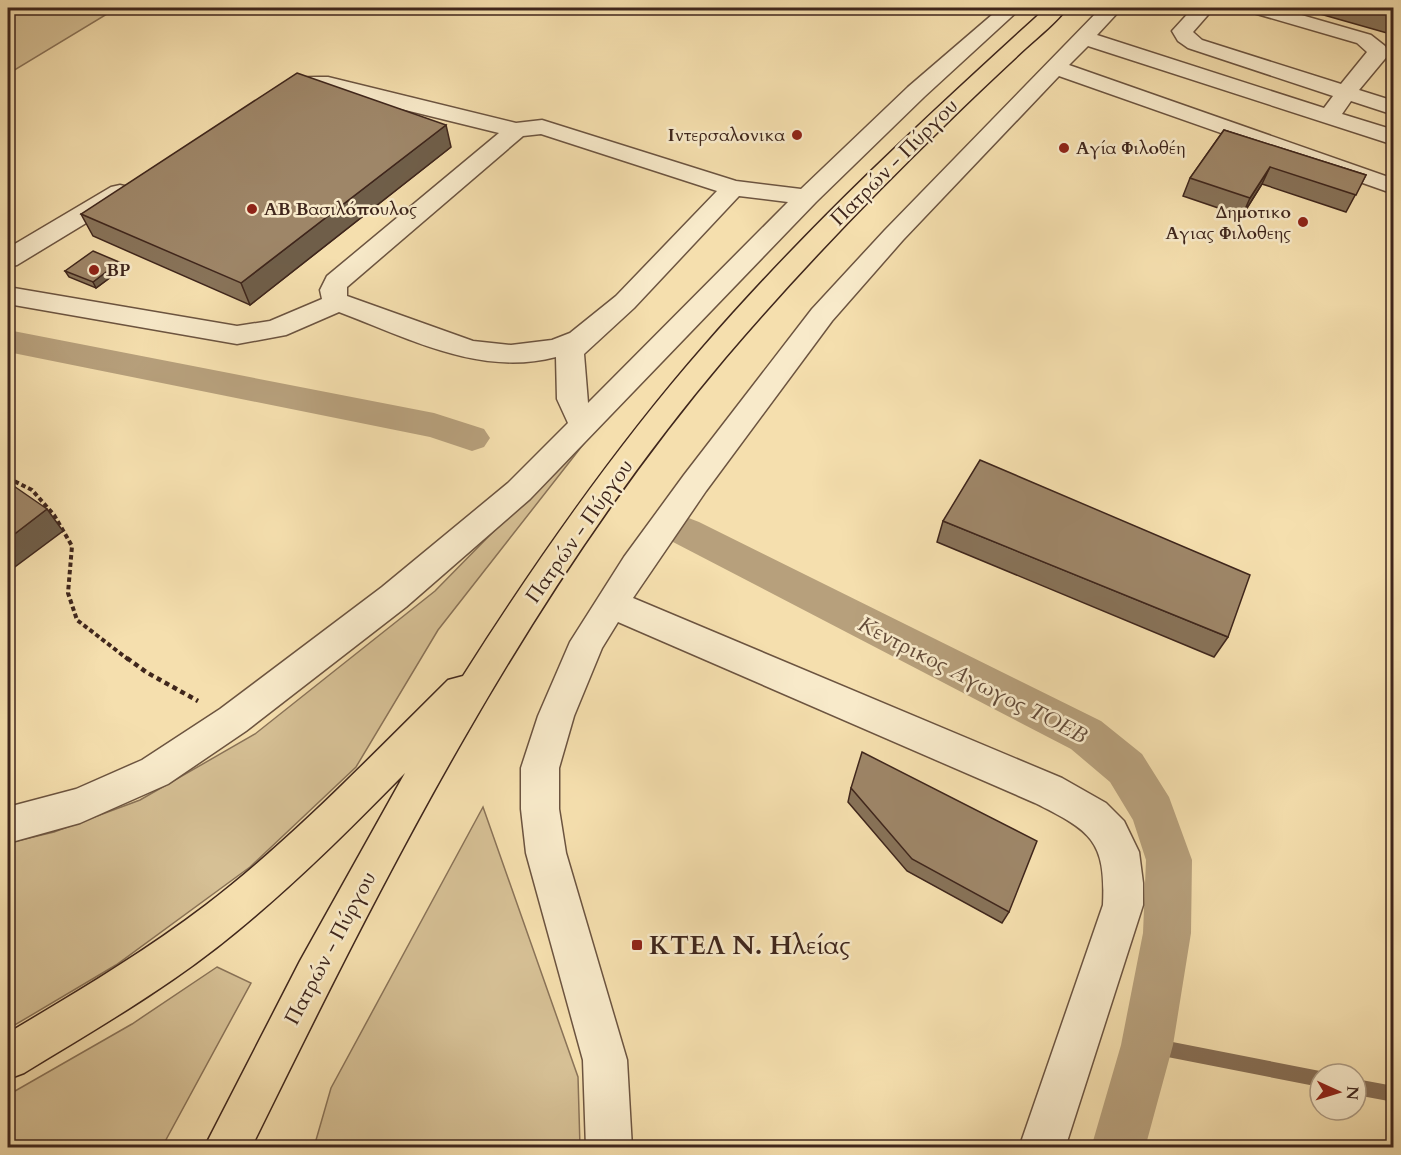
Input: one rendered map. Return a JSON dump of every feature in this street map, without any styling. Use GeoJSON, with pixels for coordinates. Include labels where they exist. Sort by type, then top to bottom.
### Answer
{"type":"FeatureCollection","features":[{"type":"Feature","properties":{"kind":"highway","name":"Πατρών - Πύργου"},"geometry":{"type":"LineString","coordinates":[[227,1148],[307,988],[402,813],[494,658],[555,562],[614,479],[670,406],[743,320],[864,190],[1057,8]]}},
{"type":"Feature","properties":{"kind":"highway"},"geometry":{"type":"LineString","coordinates":[[8,1057],[123,988],[220,919],[317,836],[494,658]]}},
{"type":"Feature","properties":{"kind":"street"},"geometry":{"type":"LineString","coordinates":[[8,825],[80,805],[155,772],[233,720],[394,597],[519,491],[807,197],[916,92],[1011,8]]}},
{"type":"Feature","properties":{"kind":"street"},"geometry":{"type":"LineString","coordinates":[[609,1148],[605,1060],[546,853],[540,809],[540,768],[556,716],[587,642],[701,474],[822,315],[894,235],[1112,8]]}},
{"type":"Feature","properties":{"kind":"street"},"geometry":{"type":"LineString","coordinates":[[1204,8],[1182,31],[1189,41],[1394,108]]}},
{"type":"Feature","properties":{"kind":"street"},"geometry":{"type":"LineString","coordinates":[[1257,8],[1364,39],[1386,56],[1363,69],[1329,118]]}},
{"type":"Feature","properties":{"kind":"street"},"geometry":{"type":"LineString","coordinates":[[1082,37],[1394,138]]}},
{"type":"Feature","properties":{"kind":"street"},"geometry":{"type":"LineString","coordinates":[[1054,67],[1394,187]]}},
{"type":"Feature","properties":{"kind":"street"},"geometry":{"type":"LineString","coordinates":[[279,98],[299,86],[321,83],[516,130],[542,127],[733,188],[807,197]]}},
{"type":"Feature","properties":{"kind":"street"},"geometry":{"type":"LineString","coordinates":[[516,130],[336,282],[332,294],[337,302],[469,350],[490,355],[545,351],[580,339]]}},
{"type":"Feature","properties":{"kind":"street"},"geometry":{"type":"LineString","coordinates":[[8,259],[138,182]]}},
{"type":"Feature","properties":{"kind":"street"},"geometry":{"type":"LineString","coordinates":[[585,426],[571,399],[570,353],[580,339],[625,302],[733,188]]}},
{"type":"Feature","properties":{"kind":"street"},"geometry":{"type":"LineString","coordinates":[[8,295],[237,334],[269,332],[295,323],[337,302]]}},
{"type":"Feature","properties":{"kind":"street"},"geometry":{"type":"LineString","coordinates":[[612,604],[934,740],[1080,806],[1104,825],[1119,849],[1124,874],[1123,905],[1042,1148]]}},
{"type":"Feature","properties":{"kind":"path"},"geometry":{"type":"LineString","coordinates":[[8,478],[32,490],[54,515],[72,546],[68,593],[77,620],[146,672],[233,720]]}},
{"type":"Feature","properties":{"kind":"shaded area"},"geometry":{"type":"Polygon","coordinates":[[[8,8],[117,8],[8,74],[8,8]]]}},
{"type":"Feature","properties":{"kind":"shaded area"},"geometry":{"type":"Polygon","coordinates":[[[600,423],[438,630],[356,767],[250,867],[116,965],[8,1029],[8,843],[54,832],[140,800],[255,734],[435,591],[600,423]]]}},
{"type":"Feature","properties":{"kind":"shaded area"},"geometry":{"type":"Polygon","coordinates":[[[483,807],[578,1077],[580,1147],[314,1147],[331,1088],[483,807]]]}},
{"type":"Feature","properties":{"kind":"shaded area"},"geometry":{"type":"Polygon","coordinates":[[[217,967],[251,983],[162,1147],[8,1147],[8,1095],[132,1024],[217,967]]]}},
{"type":"Feature","properties":{"kind":"building","name":"ΑΒ Βασιλόπουλος"},"geometry":{"type":"Polygon","coordinates":[[[297,73],[446,125],[241,283],[81,214],[297,73]]]}},
{"type":"Feature","properties":{"kind":"building"},"geometry":{"type":"Polygon","coordinates":[[[1224,130],[1366,175],[1356,195],[1270,167],[1250,198],[1190,178],[1224,130]]]}},
{"type":"Feature","properties":{"kind":"building"},"geometry":{"type":"Polygon","coordinates":[[[93,251],[119,262],[93,282],[65,271],[93,251]]]}},
{"type":"Feature","properties":{"kind":"building"},"geometry":{"type":"Polygon","coordinates":[[[980,460],[1250,575],[1228,637],[943,521],[980,460]]]}},
{"type":"Feature","properties":{"kind":"building"},"geometry":{"type":"Polygon","coordinates":[[[8,482],[47,509],[8,539],[8,482]]]}},
{"type":"Feature","properties":{"kind":"building"},"geometry":{"type":"Polygon","coordinates":[[[862,752],[1037,841],[1009,912],[912,859],[851,788],[862,752]]]}},
{"type":"Feature","properties":{"kind":"waterway"},"geometry":{"type":"LineString","coordinates":[[8,341],[434,425],[472,438]]}},
{"type":"Feature","properties":{"kind":"waterway","name":"Κεντρικος Αγωγος ΤΟΕΒ"},"geometry":{"type":"LineString","coordinates":[[686,532],[1086,735],[1126,768],[1153,812],[1169,860],[1167,933],[1147,1045],[1118,1148]]}},
{"type":"Feature","properties":{"kind":"waterway"},"geometry":{"type":"LineString","coordinates":[[1147,1045],[1308,1077]]}},
{"type":"Feature","properties":{"kind":"waterway"},"geometry":{"type":"LineString","coordinates":[[1368,1089],[1394,1094]]}},
{"type":"Feature","properties":{"kind":"place","name":"Ιντερσαλονικα"},"geometry":{"type":"Point","coordinates":[797,135]}},
{"type":"Feature","properties":{"kind":"place","name":"Αγία Φιλοθέη"},"geometry":{"type":"Point","coordinates":[1064,148]}},
{"type":"Feature","properties":{"kind":"place","name":"ΑΒ Βασιλόπουλος"},"geometry":{"type":"Point","coordinates":[252,209]}},
{"type":"Feature","properties":{"kind":"place","name":"Δημοτικο Αγιας Φιλοθεης"},"geometry":{"type":"Point","coordinates":[1303,222]}},
{"type":"Feature","properties":{"kind":"place","name":"BP"},"geometry":{"type":"Point","coordinates":[94,270]}},
{"type":"Feature","properties":{"kind":"place","name":"ΚΤΕΛ Ν. Ηλείας"},"geometry":{"type":"Point","coordinates":[637,945]}}]}
